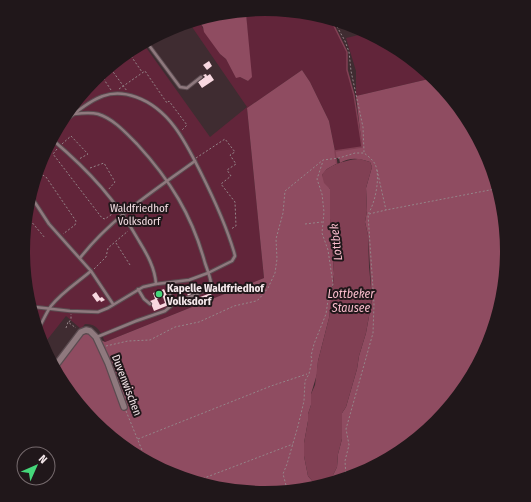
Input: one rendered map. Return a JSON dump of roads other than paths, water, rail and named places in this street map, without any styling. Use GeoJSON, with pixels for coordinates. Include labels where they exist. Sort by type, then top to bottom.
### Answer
{"type":"FeatureCollection","features":[{"type":"Feature","properties":{"kind":"street"},"geometry":{"type":"LineString","coordinates":[[59,362],[82,332],[90,331],[96,337]]}},
{"type":"Feature","properties":{"kind":"street","name":"Duvenwischen"},"geometry":{"type":"LineString","coordinates":[[96,337],[102,348],[124,407]]}},
{"type":"Feature","properties":{"kind":"lane"},"geometry":{"type":"LineString","coordinates":[[150,46],[182,88],[187,88],[201,77]]}},
{"type":"Feature","properties":{"kind":"lane"},"geometry":{"type":"LineString","coordinates":[[38,307],[98,312],[138,290],[156,284],[189,280],[228,264],[234,258],[234,252],[227,231],[195,160],[179,132],[161,112],[151,104],[129,94],[113,93],[95,100],[75,113]]}},
{"type":"Feature","properties":{"kind":"lane"},"geometry":{"type":"LineString","coordinates":[[75,114],[88,112],[98,114],[126,132],[168,181],[188,217],[198,240],[211,281],[209,288],[203,292],[172,303],[169,308],[162,313],[136,321],[96,337]]}},
{"type":"Feature","properties":{"kind":"lane"},"geometry":{"type":"LineString","coordinates":[[57,143],[77,160],[119,209],[132,228],[154,269],[156,284]]}},
{"type":"Feature","properties":{"kind":"lane"},"geometry":{"type":"LineString","coordinates":[[80,258],[104,232],[123,215],[195,160]]}},
{"type":"Feature","properties":{"kind":"lane"},"geometry":{"type":"LineString","coordinates":[[35,203],[45,218],[91,271],[113,304]]}},
{"type":"Feature","properties":{"kind":"lane"},"geometry":{"type":"LineString","coordinates":[[42,323],[49,309],[64,293],[91,271]]}},
{"type":"Feature","properties":{"kind":"lane"},"geometry":{"type":"LineString","coordinates":[[138,290],[144,300],[150,304]]}},
{"type":"Feature","properties":{"kind":"lane"},"geometry":{"type":"LineString","coordinates":[[169,291],[172,303]]}},
{"type":"Feature","properties":{"kind":"water","name":"Lottbeker Stausee"},"geometry":{"type":"Polygon","coordinates":[[[360,159],[370,162],[372,167],[366,188],[367,211],[365,222],[368,235],[372,299],[366,333],[359,356],[357,369],[346,407],[342,413],[342,439],[338,454],[337,467],[333,476],[312,481],[308,476],[304,456],[304,443],[308,414],[311,405],[311,394],[315,385],[318,361],[329,318],[334,274],[330,219],[330,189],[324,183],[322,175],[328,168],[350,160],[360,159]]]}},
{"type":"Feature","properties":{"kind":"waterway","name":"Lottbek"},"geometry":{"type":"LineString","coordinates":[[334,26],[347,52],[347,70],[354,95],[362,147],[335,151],[337,166]]}},
{"type":"Feature","properties":{"kind":"place","name":"Kapelle Waldfriedhof Volksdorf"},"geometry":{"type":"Point","coordinates":[159,294]}},
{"type":"Feature","properties":{"kind":"park label","name":"Waldfriedhof Volksdorf"},"geometry":{"type":"Point","coordinates":[139,214]}}]}
